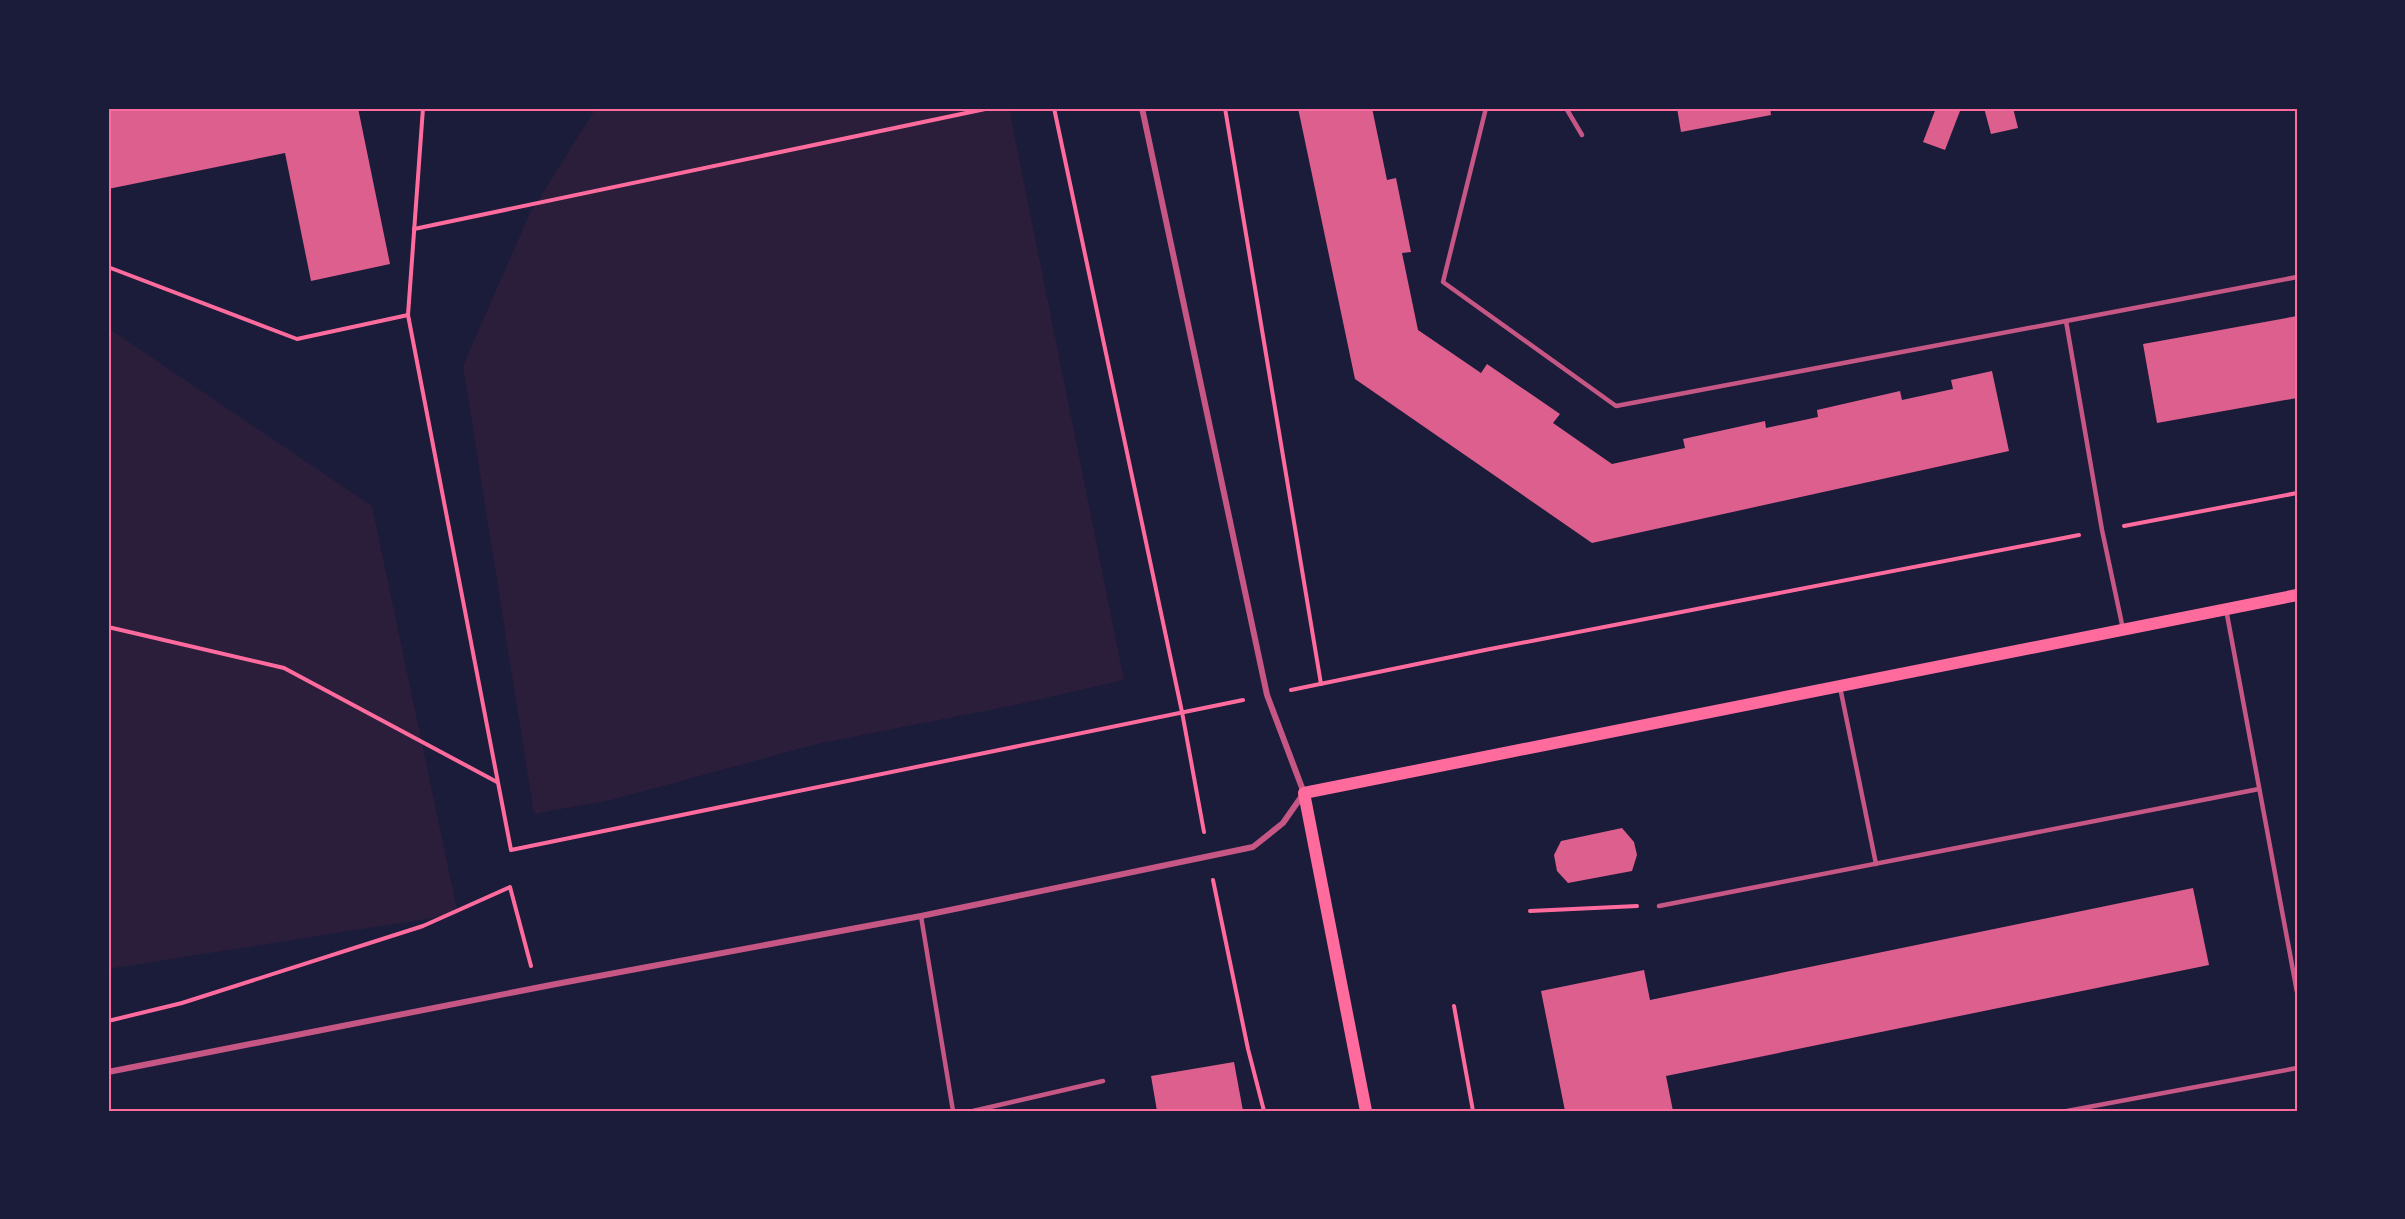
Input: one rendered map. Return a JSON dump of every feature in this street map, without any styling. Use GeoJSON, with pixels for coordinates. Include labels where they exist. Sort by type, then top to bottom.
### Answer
{"type":"FeatureCollection","features":[{"type":"Feature","properties":{"kind":"main road"},"geometry":{"type":"LineString","coordinates":[[1366,1111],[1304,793],[1839,685],[2297,596]]}},
{"type":"Feature","properties":{"kind":"street"},"geometry":{"type":"LineString","coordinates":[[108,1072],[921,916],[1254,847],[1283,823],[1304,793],[1267,695],[1142,108]]}},
{"type":"Feature","properties":{"kind":"lane"},"geometry":{"type":"LineString","coordinates":[[1486,108],[1443,282],[1616,406],[2297,277]]}},
{"type":"Feature","properties":{"kind":"lane"},"geometry":{"type":"LineString","coordinates":[[1566,108],[1582,135]]}},
{"type":"Feature","properties":{"kind":"lane"},"geometry":{"type":"LineString","coordinates":[[2066,321],[2102,530],[2123,630]]}},
{"type":"Feature","properties":{"kind":"lane"},"geometry":{"type":"LineString","coordinates":[[2226,609],[2297,992]]}},
{"type":"Feature","properties":{"kind":"lane"},"geometry":{"type":"LineString","coordinates":[[1839,685],[1876,864]]}},
{"type":"Feature","properties":{"kind":"lane"},"geometry":{"type":"LineString","coordinates":[[1659,906],[2259,789]]}},
{"type":"Feature","properties":{"kind":"lane"},"geometry":{"type":"LineString","coordinates":[[921,916],[953,1111]]}},
{"type":"Feature","properties":{"kind":"lane"},"geometry":{"type":"LineString","coordinates":[[2067,1111],[2297,1068]]}},
{"type":"Feature","properties":{"kind":"lane"},"geometry":{"type":"LineString","coordinates":[[973,1111],[1103,1082]]}},
{"type":"Feature","properties":{"kind":"path"},"geometry":{"type":"LineString","coordinates":[[423,108],[408,315],[511,850],[1485,650],[2297,493]]}},
{"type":"Feature","properties":{"kind":"path"},"geometry":{"type":"LineString","coordinates":[[414,229],[990,108]]}},
{"type":"Feature","properties":{"kind":"path"},"geometry":{"type":"LineString","coordinates":[[1054,108],[1182,712],[1208,856],[1248,1049],[1264,1111]]}},
{"type":"Feature","properties":{"kind":"path"},"geometry":{"type":"LineString","coordinates":[[1225,108],[1321,684]]}},
{"type":"Feature","properties":{"kind":"path"},"geometry":{"type":"LineString","coordinates":[[108,267],[297,339],[408,315]]}},
{"type":"Feature","properties":{"kind":"path"},"geometry":{"type":"LineString","coordinates":[[108,627],[284,668],[498,782]]}},
{"type":"Feature","properties":{"kind":"path"},"geometry":{"type":"LineString","coordinates":[[108,1021],[182,1003],[423,926],[510,887],[537,988]]}},
{"type":"Feature","properties":{"kind":"path"},"geometry":{"type":"LineString","coordinates":[[1530,911],[1659,906]]}},
{"type":"Feature","properties":{"kind":"path"},"geometry":{"type":"LineString","coordinates":[[1454,1006],[1473,1111]]}},
{"type":"Feature","properties":{"kind":"shaded area"},"geometry":{"type":"Polygon","coordinates":[[[596,108],[1009,108],[1124,680],[1015,705],[817,744],[611,800],[534,814],[463,366],[529,215],[596,108]]]}},
{"type":"Feature","properties":{"kind":"shaded area"},"geometry":{"type":"Polygon","coordinates":[[[108,328],[372,506],[458,914],[108,969],[108,328]]]}},
{"type":"Feature","properties":{"kind":"building"},"geometry":{"type":"Polygon","coordinates":[[[123,108],[358,108],[390,264],[311,281],[285,153],[108,189],[108,111],[123,108]]]}},
{"type":"Feature","properties":{"kind":"building"},"geometry":{"type":"Polygon","coordinates":[[[1298,108],[1372,108],[1387,180],[1396,178],[1411,252],[1402,253],[1418,330],[1481,373],[1487,364],[1560,414],[1553,423],[1612,464],[1685,448],[1683,439],[1765,421],[1766,428],[1818,417],[1817,410],[1900,391],[1902,400],[1953,389],[1951,380],[1992,371],[2009,451],[1592,543],[1355,379],[1298,108]]]}},
{"type":"Feature","properties":{"kind":"building"},"geometry":{"type":"Polygon","coordinates":[[[1677,108],[1770,108],[1771,115],[1681,132],[1677,108]]]}},
{"type":"Feature","properties":{"kind":"building"},"geometry":{"type":"Polygon","coordinates":[[[1936,108],[1951,108],[1960,111],[1945,150],[1923,142],[1936,108]]]}},
{"type":"Feature","properties":{"kind":"building"},"geometry":{"type":"Polygon","coordinates":[[[1984,108],[2013,108],[2018,128],[1991,134],[1984,108]]]}},
{"type":"Feature","properties":{"kind":"building"},"geometry":{"type":"Polygon","coordinates":[[[2297,316],[2297,398],[2157,423],[2143,344],[2297,316]]]}},
{"type":"Feature","properties":{"kind":"building"},"geometry":{"type":"Polygon","coordinates":[[[1622,828],[1634,842],[1637,855],[1632,871],[1568,883],[1557,871],[1554,855],[1561,841],[1622,828]]]}},
{"type":"Feature","properties":{"kind":"building"},"geometry":{"type":"Polygon","coordinates":[[[2193,888],[2209,965],[1666,1076],[1673,1111],[1565,1111],[1541,991],[1644,970],[1650,1000],[2193,888]]]}},
{"type":"Feature","properties":{"kind":"building"},"geometry":{"type":"Polygon","coordinates":[[[1234,1062],[1243,1111],[1157,1111],[1151,1076],[1234,1062]]]}}]}
